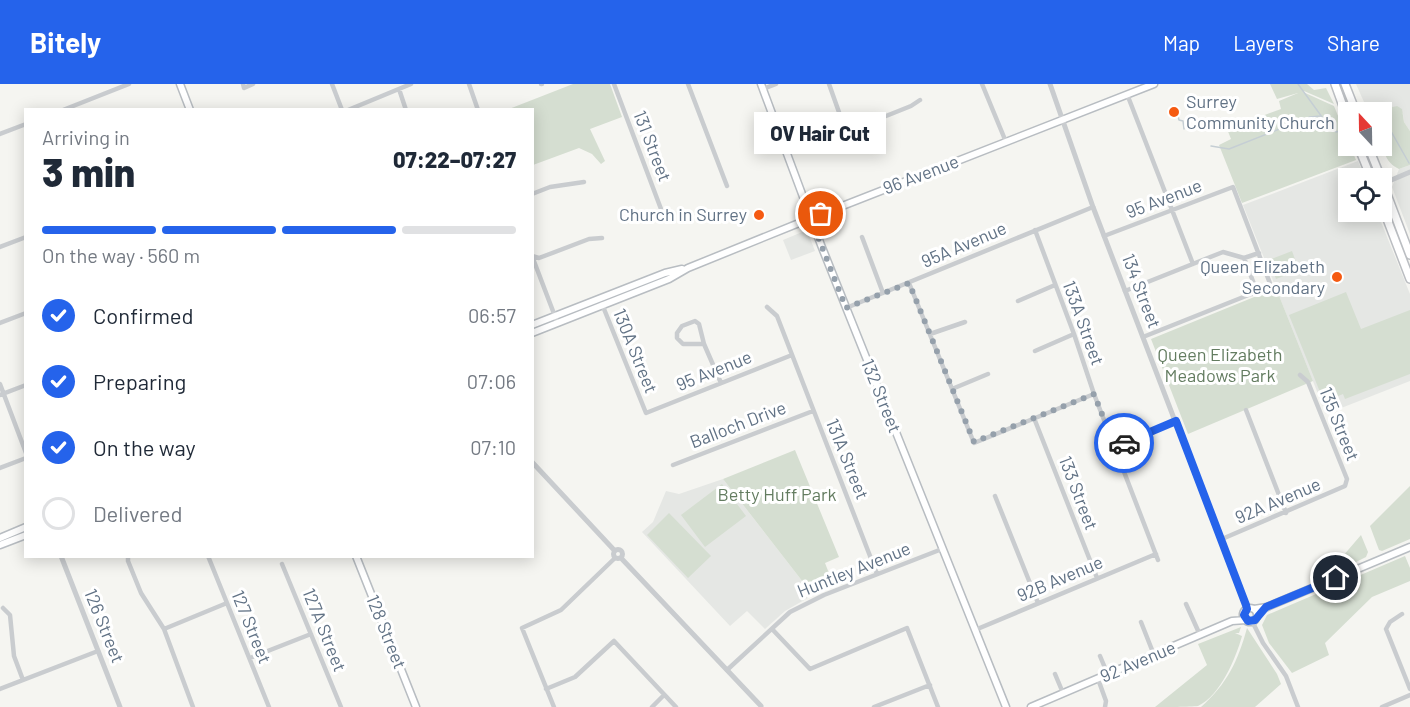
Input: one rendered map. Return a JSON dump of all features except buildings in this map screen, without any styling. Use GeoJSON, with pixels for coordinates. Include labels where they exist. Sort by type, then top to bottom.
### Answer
{"type":"FeatureCollection","features":[{"type":"Feature","properties":{"kind":"main road"},"geometry":{"type":"LineString","coordinates":[[180,84],[189,108]]}},
{"type":"Feature","properties":{"kind":"main road","name":"96 Avenue"},"geometry":{"type":"LineString","coordinates":[[534,332],[669,279],[688,268],[1154,84]]}},
{"type":"Feature","properties":{"kind":"main road"},"geometry":{"type":"LineString","coordinates":[[1335,84],[1342,102]]}},
{"type":"Feature","properties":{"kind":"main road"},"geometry":{"type":"LineString","coordinates":[[1345,84],[1352,102]]}},
{"type":"Feature","properties":{"kind":"main road","name":"132 Street"},"geometry":{"type":"LineString","coordinates":[[762,87],[846,308],[1006,707]]}},
{"type":"Feature","properties":{"kind":"main road"},"geometry":{"type":"LineString","coordinates":[[1392,208],[1410,255]]}},
{"type":"Feature","properties":{"kind":"main road"},"geometry":{"type":"LineString","coordinates":[[1388,222],[1410,279]]}},
{"type":"Feature","properties":{"kind":"main road","name":"96 Avenue"},"geometry":{"type":"LineString","coordinates":[[534,324],[665,273],[688,268]]}},
{"type":"Feature","properties":{"kind":"main road"},"geometry":{"type":"LineString","coordinates":[[0,538],[24,528]]}},
{"type":"Feature","properties":{"kind":"main road"},"geometry":{"type":"LineString","coordinates":[[0,545],[24,536]]}},
{"type":"Feature","properties":{"kind":"main road","name":"92 Avenue"},"geometry":{"type":"LineString","coordinates":[[1031,707],[1410,547]]}},
{"type":"Feature","properties":{"kind":"main road","name":"128 Street"},"geometry":{"type":"LineString","coordinates":[[357,558],[416,707]]}},
{"type":"Feature","properties":{"kind":"street"},"geometry":{"type":"LineString","coordinates":[[68,108],[129,84]]}},
{"type":"Feature","properties":{"kind":"street"},"geometry":{"type":"LineString","coordinates":[[243,86],[253,84]]}},
{"type":"Feature","properties":{"kind":"street"},"geometry":{"type":"LineString","coordinates":[[332,84],[341,108]]}},
{"type":"Feature","properties":{"kind":"street"},"geometry":{"type":"LineString","coordinates":[[353,108],[411,84]]}},
{"type":"Feature","properties":{"kind":"street"},"geometry":{"type":"LineString","coordinates":[[469,84],[477,108]]}},
{"type":"Feature","properties":{"kind":"street","name":"131 Street"},"geometry":{"type":"LineString","coordinates":[[614,84],[664,217]]}},
{"type":"Feature","properties":{"kind":"street"},"geometry":{"type":"LineString","coordinates":[[688,84],[727,186]]}},
{"type":"Feature","properties":{"kind":"street"},"geometry":{"type":"LineString","coordinates":[[762,87],[776,84]]}},
{"type":"Feature","properties":{"kind":"street"},"geometry":{"type":"LineString","coordinates":[[829,84],[846,132],[911,106],[920,100]]}},
{"type":"Feature","properties":{"kind":"street"},"geometry":{"type":"LineString","coordinates":[[982,84],[1006,142]]}},
{"type":"Feature","properties":{"kind":"street","name":"134 Street"},"geometry":{"type":"LineString","coordinates":[[1050,84],[1104,237],[1250,615],[1263,643],[1286,676],[1298,707]]}},
{"type":"Feature","properties":{"kind":"street"},"geometry":{"type":"LineString","coordinates":[[399,89],[405,108]]}},
{"type":"Feature","properties":{"kind":"street"},"geometry":{"type":"LineString","coordinates":[[1127,94],[1193,264]]}},
{"type":"Feature","properties":{"kind":"street"},"geometry":{"type":"LineString","coordinates":[[0,134],[24,125]]}},
{"type":"Feature","properties":{"kind":"street"},"geometry":{"type":"LineString","coordinates":[[1392,178],[1410,172]]}},
{"type":"Feature","properties":{"kind":"street"},"geometry":{"type":"LineString","coordinates":[[534,193],[550,187],[584,182]]}},
{"type":"Feature","properties":{"kind":"street","name":"95 Avenue"},"geometry":{"type":"LineString","coordinates":[[1104,237],[1233,188],[1259,252]]}},
{"type":"Feature","properties":{"kind":"street","name":"95A Avenue"},"geometry":{"type":"LineString","coordinates":[[846,308],[1093,207]]}},
{"type":"Feature","properties":{"kind":"street","name":"133A Street"},"geometry":{"type":"LineString","coordinates":[[1035,230],[1094,394],[1158,560]]}},
{"type":"Feature","properties":{"kind":"street"},"geometry":{"type":"LineString","coordinates":[[862,237],[883,293]]}},
{"type":"Feature","properties":{"kind":"street"},"geometry":{"type":"LineString","coordinates":[[0,247],[24,238]]}},
{"type":"Feature","properties":{"kind":"street"},"geometry":{"type":"LineString","coordinates":[[534,256],[540,258],[589,239],[602,238]]}},
{"type":"Feature","properties":{"kind":"street"},"geometry":{"type":"LineString","coordinates":[[1125,291],[1223,252],[1244,258],[1259,252],[1271,286],[1143,338]]}},
{"type":"Feature","properties":{"kind":"street"},"geometry":{"type":"LineString","coordinates":[[1244,258],[1254,284],[1252,294]]}},
{"type":"Feature","properties":{"kind":"street"},"geometry":{"type":"LineString","coordinates":[[534,261],[557,324]]}},
{"type":"Feature","properties":{"kind":"street"},"geometry":{"type":"LineString","coordinates":[[909,283],[974,442],[1094,394]]}},
{"type":"Feature","properties":{"kind":"street"},"geometry":{"type":"LineString","coordinates":[[1018,301],[1055,285]]}},
{"type":"Feature","properties":{"kind":"street","name":"130A Street"},"geometry":{"type":"LineString","coordinates":[[600,298],[646,413]]}},
{"type":"Feature","properties":{"kind":"street","name":"131A Street"},"geometry":{"type":"LineString","coordinates":[[766,307],[777,316],[877,574]]}},
{"type":"Feature","properties":{"kind":"street"},"geometry":{"type":"LineString","coordinates":[[0,323],[24,314]]}},
{"type":"Feature","properties":{"kind":"street"},"geometry":{"type":"LineString","coordinates":[[704,344],[683,344],[677,338],[677,333],[682,326],[695,321],[699,324],[704,344],[721,383]]}},
{"type":"Feature","properties":{"kind":"street"},"geometry":{"type":"LineString","coordinates":[[930,334],[965,322]]}},
{"type":"Feature","properties":{"kind":"street"},"geometry":{"type":"LineString","coordinates":[[1035,351],[1074,334]]}},
{"type":"Feature","properties":{"kind":"street","name":"95 Avenue"},"geometry":{"type":"LineString","coordinates":[[646,413],[792,355]]}},
{"type":"Feature","properties":{"kind":"street"},"geometry":{"type":"LineString","coordinates":[[952,389],[988,374]]}},
{"type":"Feature","properties":{"kind":"street","name":"135 Street"},"geometry":{"type":"LineString","coordinates":[[1300,375],[1308,382],[1347,479],[1345,486]]}},
{"type":"Feature","properties":{"kind":"street"},"geometry":{"type":"LineString","coordinates":[[0,384],[2,395],[24,448]]}},
{"type":"Feature","properties":{"kind":"street"},"geometry":{"type":"LineString","coordinates":[[2,395],[24,386]]}},
{"type":"Feature","properties":{"kind":"street"},"geometry":{"type":"LineString","coordinates":[[1246,410],[1286,513]]}},
{"type":"Feature","properties":{"kind":"street","name":"Balloch Drive"},"geometry":{"type":"LineString","coordinates":[[673,465],[813,411]]}},
{"type":"Feature","properties":{"kind":"street","name":"133 Street"},"geometry":{"type":"LineString","coordinates":[[1034,418],[1097,578]]}},
{"type":"Feature","properties":{"kind":"street"},"geometry":{"type":"LineString","coordinates":[[1115,447],[1176,421]]}},
{"type":"Feature","properties":{"kind":"street"},"geometry":{"type":"LineString","coordinates":[[0,468],[24,459]]}},
{"type":"Feature","properties":{"kind":"street"},"geometry":{"type":"LineString","coordinates":[[534,464],[762,707]]}},
{"type":"Feature","properties":{"kind":"street","name":"92A Avenue"},"geometry":{"type":"LineString","coordinates":[[1221,539],[1345,486]]}},
{"type":"Feature","properties":{"kind":"street"},"geometry":{"type":"LineString","coordinates":[[995,496],[1038,603]]}},
{"type":"Feature","properties":{"kind":"street","name":"Huntley Avenue"},"geometry":{"type":"LineString","coordinates":[[727,670],[790,612],[809,602],[942,549]]}},
{"type":"Feature","properties":{"kind":"street","name":"92B Avenue"},"geometry":{"type":"LineString","coordinates":[[975,630],[1156,554]]}},
{"type":"Feature","properties":{"kind":"street"},"geometry":{"type":"LineString","coordinates":[[554,707],[522,628],[561,610],[617,555]]}},
{"type":"Feature","properties":{"kind":"street","name":"126 Street"},"geometry":{"type":"LineString","coordinates":[[62,558],[120,707]]}},
{"type":"Feature","properties":{"kind":"street"},"geometry":{"type":"LineString","coordinates":[[128,558],[141,593],[164,629],[194,707]]}},
{"type":"Feature","properties":{"kind":"street","name":"127 Street"},"geometry":{"type":"LineString","coordinates":[[209,558],[268,707]]}},
{"type":"Feature","properties":{"kind":"street","name":"127A Street"},"geometry":{"type":"LineString","coordinates":[[282,564],[340,707]]}},
{"type":"Feature","properties":{"kind":"street"},"geometry":{"type":"LineString","coordinates":[[164,629],[227,603]]}},
{"type":"Feature","properties":{"kind":"street"},"geometry":{"type":"LineString","coordinates":[[1186,604],[1200,635]]}},
{"type":"Feature","properties":{"kind":"street"},"geometry":{"type":"LineString","coordinates":[[3,608],[10,615],[14,656],[23,680]]}},
{"type":"Feature","properties":{"kind":"street"},"geometry":{"type":"LineString","coordinates":[[1402,614],[1390,622],[1386,629],[1410,689]]}},
{"type":"Feature","properties":{"kind":"street"},"geometry":{"type":"LineString","coordinates":[[1141,622],[1155,655]]}},
{"type":"Feature","properties":{"kind":"street"},"geometry":{"type":"LineString","coordinates":[[772,629],[810,669],[907,628],[938,707]]}},
{"type":"Feature","properties":{"kind":"street"},"geometry":{"type":"LineString","coordinates":[[250,658],[311,634]]}},
{"type":"Feature","properties":{"kind":"street"},"geometry":{"type":"LineString","coordinates":[[546,689],[575,677],[614,641],[676,707]]}},
{"type":"Feature","properties":{"kind":"street"},"geometry":{"type":"LineString","coordinates":[[0,689],[98,651]]}},
{"type":"Feature","properties":{"kind":"street"},"geometry":{"type":"LineString","coordinates":[[1100,656],[1108,675]]}},
{"type":"Feature","properties":{"kind":"street"},"geometry":{"type":"LineString","coordinates":[[1055,674],[1063,693]]}},
{"type":"Feature","properties":{"kind":"street"},"geometry":{"type":"LineString","coordinates":[[1098,679],[1106,701],[1105,707]]}},
{"type":"Feature","properties":{"kind":"street"},"geometry":{"type":"LineString","coordinates":[[874,707],[930,685]]}},
{"type":"Feature","properties":{"kind":"street"},"geometry":{"type":"LineString","coordinates":[[652,707],[664,695]]}},
{"type":"Feature","properties":{"kind":"street"},"geometry":{"type":"LineString","coordinates":[[1382,707],[1410,695]]}},
{"type":"Feature","properties":{"kind":"shaded area"},"geometry":{"type":"Polygon","coordinates":[[[1356,84],[1410,84],[1410,131],[1404,122],[1403,114],[1397,107],[1392,108],[1392,102],[1364,102],[1356,84]]]}},
{"type":"Feature","properties":{"kind":"shaded area","name":"Queen Elizabeth Secondary"},"geometry":{"type":"Polygon","coordinates":[[[1358,161],[1361,168],[1340,168],[1358,161]]]}},
{"type":"Feature","properties":{"kind":"shaded area"},"geometry":{"type":"Polygon","coordinates":[[[1410,165],[1410,234],[1392,187],[1399,169],[1410,165]]]}},
{"type":"Feature","properties":{"kind":"shaded area","name":"Queen Elizabeth Secondary"},"geometry":{"type":"Polygon","coordinates":[[[1338,169],[1338,222],[1381,222],[1410,294],[1410,381],[1326,414],[1243,205],[1338,169]]]}},
{"type":"Feature","properties":{"kind":"shaded area"},"geometry":{"type":"Polygon","coordinates":[[[807,230],[815,251],[791,260],[783,240],[807,230]]]}},
{"type":"Feature","properties":{"kind":"shaded area"},"geometry":{"type":"Polygon","coordinates":[[[723,479],[813,595],[785,611],[765,629],[747,611],[730,626],[642,532],[653,522],[666,491],[679,494],[723,479]]]}},
{"type":"Feature","properties":{"kind":"green space"},"geometry":{"type":"Polygon","coordinates":[[[573,84],[610,84],[622,117],[590,129],[605,161],[601,164],[592,154],[579,148],[534,165],[534,108],[512,108],[573,84]]]}},
{"type":"Feature","properties":{"kind":"green space"},"geometry":{"type":"Polygon","coordinates":[[[1270,84],[1307,84],[1314,90],[1326,88],[1334,104],[1303,92],[1334,106],[1338,116],[1338,156],[1354,156],[1356,160],[1242,203],[1219,145],[1231,139],[1227,129],[1281,109],[1279,101],[1298,93],[1277,99],[1270,84]]]}},
{"type":"Feature","properties":{"kind":"green space"},"geometry":{"type":"Polygon","coordinates":[[[1397,106],[1402,109],[1404,122],[1410,131],[1410,165],[1399,169],[1392,165],[1386,156],[1392,156],[1392,107],[1397,106]]]}},
{"type":"Feature","properties":{"kind":"green space"},"geometry":{"type":"Polygon","coordinates":[[[1292,251],[1299,270],[1276,279],[1269,260],[1292,251]]]}},
{"type":"Feature","properties":{"kind":"green space","name":"Queen Elizabeth Meadows Park"},"geometry":{"type":"Polygon","coordinates":[[[1276,288],[1313,381],[1188,434],[1151,339],[1276,288]]]}},
{"type":"Feature","properties":{"kind":"green space"},"geometry":{"type":"Polygon","coordinates":[[[1346,292],[1361,329],[1410,310],[1410,374],[1345,399],[1343,394],[1324,402],[1289,315],[1346,292]]]}},
{"type":"Feature","properties":{"kind":"green space","name":"Betty Huff Park"},"geometry":{"type":"Polygon","coordinates":[[[795,450],[839,557],[825,563],[834,586],[813,595],[723,479],[795,450]]]}},
{"type":"Feature","properties":{"kind":"green space"},"geometry":{"type":"Polygon","coordinates":[[[722,484],[746,516],[705,547],[681,515],[722,484]]]}},
{"type":"Feature","properties":{"kind":"green space"},"geometry":{"type":"Polygon","coordinates":[[[1410,486],[1410,539],[1382,551],[1379,550],[1370,526],[1410,486]]]}},
{"type":"Feature","properties":{"kind":"green space"},"geometry":{"type":"Polygon","coordinates":[[[669,513],[711,556],[688,578],[647,535],[669,513]]]}},
{"type":"Feature","properties":{"kind":"green space"},"geometry":{"type":"Polygon","coordinates":[[[1361,535],[1368,552],[1366,557],[1324,578],[1361,535]]]}},
{"type":"Feature","properties":{"kind":"green space"},"geometry":{"type":"Polygon","coordinates":[[[1405,556],[1410,568],[1410,581],[1372,597],[1325,643],[1329,655],[1292,673],[1269,643],[1262,625],[1267,615],[1405,556]]]}},
{"type":"Feature","properties":{"kind":"green space"},"geometry":{"type":"Polygon","coordinates":[[[1241,627],[1239,633],[1235,633],[1242,636],[1236,655],[1226,676],[1206,701],[1198,706],[1155,707],[1207,665],[1198,644],[1241,627]]]}},
{"type":"Feature","properties":{"kind":"green space"},"geometry":{"type":"Polygon","coordinates":[[[1247,628],[1281,684],[1255,707],[1201,707],[1225,681],[1240,651],[1247,628]]]}},
{"type":"Feature","properties":{"kind":"waterway"},"geometry":{"type":"LineString","coordinates":[[1298,84],[1330,128],[1338,131]]}},
{"type":"Feature","properties":{"kind":"waterway"},"geometry":{"type":"LineString","coordinates":[[1178,116],[1179,120],[1183,121],[1184,129]]}},
{"type":"Feature","properties":{"kind":"waterway"},"geometry":{"type":"LineString","coordinates":[[1211,146],[1229,149],[1310,117],[1320,116]]}},
{"type":"Feature","properties":{"kind":"waterway"},"geometry":{"type":"LineString","coordinates":[[1392,133],[1409,163]]}},
{"type":"Feature","properties":{"kind":"way so far"},"geometry":{"type":"LineString","coordinates":[[821,214],[811,219],[846,308],[909,283],[974,442],[1094,394],[1115,447],[1124,443]]}},
{"type":"Feature","properties":{"kind":"place","name":"Surrey Community Church"},"geometry":{"type":"Point","coordinates":[1174,112]}},
{"type":"Feature","properties":{"kind":"place","name":"OV Hair Cut"},"geometry":{"type":"Point","coordinates":[821,214]}},
{"type":"Feature","properties":{"kind":"place","name":"Church in Surrey"},"geometry":{"type":"Point","coordinates":[759,215]}},
{"type":"Feature","properties":{"kind":"place","name":"Queen Elizabeth Secondary"},"geometry":{"type":"Point","coordinates":[1337,277]}},
{"type":"Feature","properties":{"kind":"route"},"geometry":{"type":"LineString","coordinates":[[1124,443],[1176,421],[1246,605],[1245,620],[1250,622],[1255,620],[1266,607],[1336,578]]}}]}
